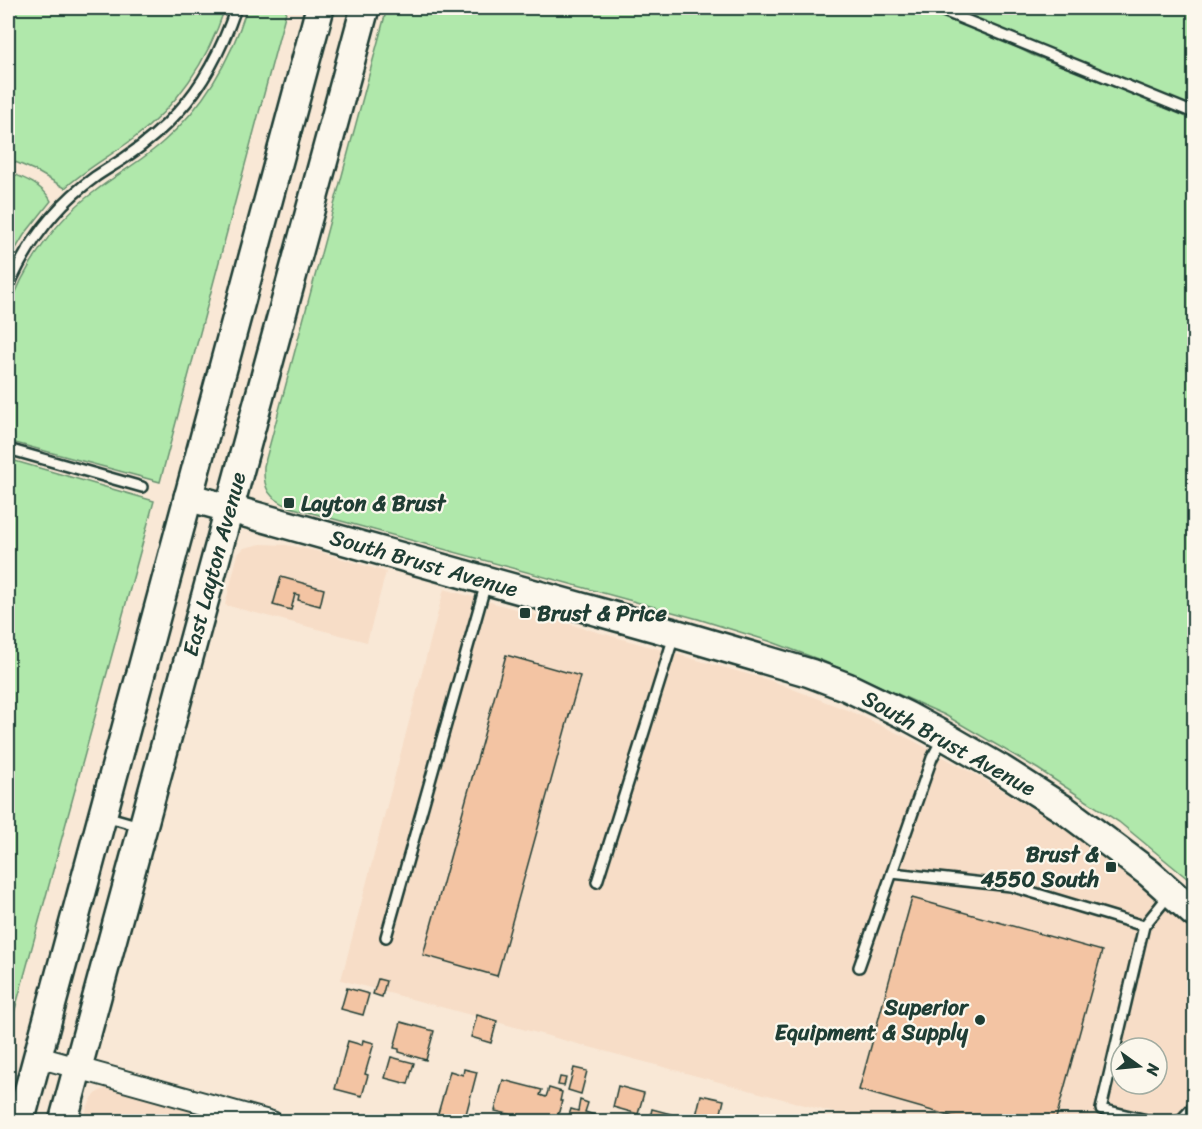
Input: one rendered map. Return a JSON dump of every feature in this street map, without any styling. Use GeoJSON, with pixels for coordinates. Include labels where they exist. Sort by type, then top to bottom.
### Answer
{"type":"FeatureCollection","features":[{"type":"Feature","properties":{"kind":"main road","name":"East Layton Avenue"},"geometry":{"type":"LineString","coordinates":[[20,1122],[320,8]]}},
{"type":"Feature","properties":{"kind":"main road","name":"East Layton Avenue"},"geometry":{"type":"LineString","coordinates":[[63,1122],[365,8]]}},
{"type":"Feature","properties":{"kind":"main road","name":"South Brust Avenue"},"geometry":{"type":"LineString","coordinates":[[188,497],[674,633],[847,687],[944,736],[1065,810],[1171,892],[1194,913]]}},
{"type":"Feature","properties":{"kind":"street"},"geometry":{"type":"LineString","coordinates":[[38,1057],[272,1122]]}},
{"type":"Feature","properties":{"kind":"lane"},"geometry":{"type":"LineString","coordinates":[[8,288],[24,254],[57,211],[96,177],[144,144],[178,112],[193,94],[218,53],[236,8]]}},
{"type":"Feature","properties":{"kind":"lane"},"geometry":{"type":"LineString","coordinates":[[936,8],[1194,114]]}},
{"type":"Feature","properties":{"kind":"lane"},"geometry":{"type":"LineString","coordinates":[[8,448],[142,487]]}},
{"type":"Feature","properties":{"kind":"lane"},"geometry":{"type":"LineString","coordinates":[[386,937],[486,581]]}},
{"type":"Feature","properties":{"kind":"lane"},"geometry":{"type":"LineString","coordinates":[[597,882],[674,633]]}},
{"type":"Feature","properties":{"kind":"lane"},"geometry":{"type":"LineString","coordinates":[[859,967],[932,758],[944,736]]}},
{"type":"Feature","properties":{"kind":"lane"},"geometry":{"type":"LineString","coordinates":[[102,815],[143,826]]}},
{"type":"Feature","properties":{"kind":"lane"},"geometry":{"type":"LineString","coordinates":[[892,873],[1011,886],[1144,927]]}},
{"type":"Feature","properties":{"kind":"lane"},"geometry":{"type":"LineString","coordinates":[[1155,1122],[1101,1109],[1144,927],[1171,892]]}},
{"type":"Feature","properties":{"kind":"lane"},"geometry":{"type":"LineString","coordinates":[[1179,1122],[1194,1106]]}},
{"type":"Feature","properties":{"kind":"shaded area"},"geometry":{"type":"Polygon","coordinates":[[[261,544],[286,545],[313,550],[386,572],[367,642],[225,605],[238,554],[244,548],[261,544]]]}},
{"type":"Feature","properties":{"kind":"shaded area"},"geometry":{"type":"Polygon","coordinates":[[[444,589],[772,681],[852,712],[912,740],[1048,818],[1097,852],[1179,918],[1194,933],[1194,1121],[864,1121],[341,980],[444,589]]]}},
{"type":"Feature","properties":{"kind":"shaded area"},"geometry":{"type":"Polygon","coordinates":[[[106,1088],[213,1114],[211,1121],[83,1122],[92,1098],[106,1088]]]}},
{"type":"Feature","properties":{"kind":"green space"},"geometry":{"type":"Polygon","coordinates":[[[8,8],[225,8],[200,64],[164,112],[133,139],[65,188],[34,170],[8,159],[8,8]]]}},
{"type":"Feature","properties":{"kind":"green space"},"geometry":{"type":"Polygon","coordinates":[[[247,8],[287,8],[160,482],[8,441],[8,313],[31,263],[54,230],[80,203],[156,148],[192,112],[225,63],[247,8]]]}},
{"type":"Feature","properties":{"kind":"green space"},"geometry":{"type":"Polygon","coordinates":[[[387,8],[924,8],[1005,41],[1032,55],[1194,117],[1194,884],[1119,822],[1038,769],[945,715],[823,661],[698,619],[290,507],[272,496],[266,487],[264,466],[387,8]]]}},
{"type":"Feature","properties":{"kind":"green space"},"geometry":{"type":"Polygon","coordinates":[[[947,8],[1194,8],[1194,109],[947,8]]]}},
{"type":"Feature","properties":{"kind":"green space"},"geometry":{"type":"Polygon","coordinates":[[[8,172],[38,186],[51,201],[24,235],[8,262],[8,172]]]}},
{"type":"Feature","properties":{"kind":"green space"},"geometry":{"type":"Polygon","coordinates":[[[8,459],[154,501],[8,1035],[8,459]]]}},
{"type":"Feature","properties":{"kind":"building"},"geometry":{"type":"Polygon","coordinates":[[[281,577],[324,589],[320,606],[298,600],[299,595],[295,594],[291,610],[273,605],[281,577]]]}},
{"type":"Feature","properties":{"kind":"building"},"geometry":{"type":"Polygon","coordinates":[[[506,655],[580,676],[497,976],[423,955],[506,655]]]}},
{"type":"Feature","properties":{"kind":"building","name":"Superior Equipment & Supply"},"geometry":{"type":"Polygon","coordinates":[[[912,898],[1102,951],[1055,1122],[971,1122],[859,1090],[912,898]]]}},
{"type":"Feature","properties":{"kind":"building"},"geometry":{"type":"Polygon","coordinates":[[[378,979],[386,981],[382,997],[373,994],[378,979]]]}},
{"type":"Feature","properties":{"kind":"building"},"geometry":{"type":"Polygon","coordinates":[[[347,988],[369,994],[363,1015],[341,1009],[347,988]]]}},
{"type":"Feature","properties":{"kind":"building"},"geometry":{"type":"Polygon","coordinates":[[[477,1015],[497,1021],[491,1043],[471,1037],[477,1015]]]}},
{"type":"Feature","properties":{"kind":"building"},"geometry":{"type":"Polygon","coordinates":[[[401,1022],[434,1031],[426,1060],[399,1052],[399,1049],[394,1048],[401,1022]]]}},
{"type":"Feature","properties":{"kind":"building"},"geometry":{"type":"Polygon","coordinates":[[[363,1040],[374,1043],[365,1074],[368,1075],[362,1096],[335,1089],[348,1041],[362,1045],[363,1040]]]}},
{"type":"Feature","properties":{"kind":"building"},"geometry":{"type":"Polygon","coordinates":[[[391,1057],[414,1063],[408,1084],[385,1078],[391,1057]]]}},
{"type":"Feature","properties":{"kind":"building"},"geometry":{"type":"Polygon","coordinates":[[[574,1068],[587,1071],[581,1094],[568,1090],[574,1068]]]}},
{"type":"Feature","properties":{"kind":"building"},"geometry":{"type":"Polygon","coordinates":[[[464,1069],[477,1072],[464,1122],[437,1117],[450,1071],[463,1075],[464,1069]]]}},
{"type":"Feature","properties":{"kind":"building"},"geometry":{"type":"Polygon","coordinates":[[[560,1077],[566,1078],[564,1086],[558,1085],[560,1077]]]}},
{"type":"Feature","properties":{"kind":"building"},"geometry":{"type":"Polygon","coordinates":[[[503,1080],[542,1090],[540,1095],[546,1097],[549,1088],[562,1092],[556,1122],[547,1122],[535,1117],[534,1120],[495,1111],[503,1080]]]}},
{"type":"Feature","properties":{"kind":"building"},"geometry":{"type":"Polygon","coordinates":[[[618,1086],[644,1093],[638,1114],[613,1107],[618,1086]]]}},
{"type":"Feature","properties":{"kind":"building"},"geometry":{"type":"Polygon","coordinates":[[[701,1095],[724,1100],[719,1121],[696,1116],[701,1095]]]}},
{"type":"Feature","properties":{"kind":"building"},"geometry":{"type":"Polygon","coordinates":[[[580,1100],[588,1103],[585,1112],[601,1117],[600,1122],[567,1122],[571,1109],[578,1111],[580,1100]]]}},
{"type":"Feature","properties":{"kind":"building"},"geometry":{"type":"Polygon","coordinates":[[[652,1109],[671,1114],[669,1122],[649,1122],[652,1109]]]}},
{"type":"Feature","properties":{"kind":"place","name":"Layton & Brust"},"geometry":{"type":"Point","coordinates":[289,503]}},
{"type":"Feature","properties":{"kind":"place","name":"Brust & Price"},"geometry":{"type":"Point","coordinates":[525,613]}},
{"type":"Feature","properties":{"kind":"place","name":"Brust & 4550 South"},"geometry":{"type":"Point","coordinates":[1111,867]}},
{"type":"Feature","properties":{"kind":"place","name":"Superior Equipment & Supply"},"geometry":{"type":"Point","coordinates":[980,1020]}}]}
